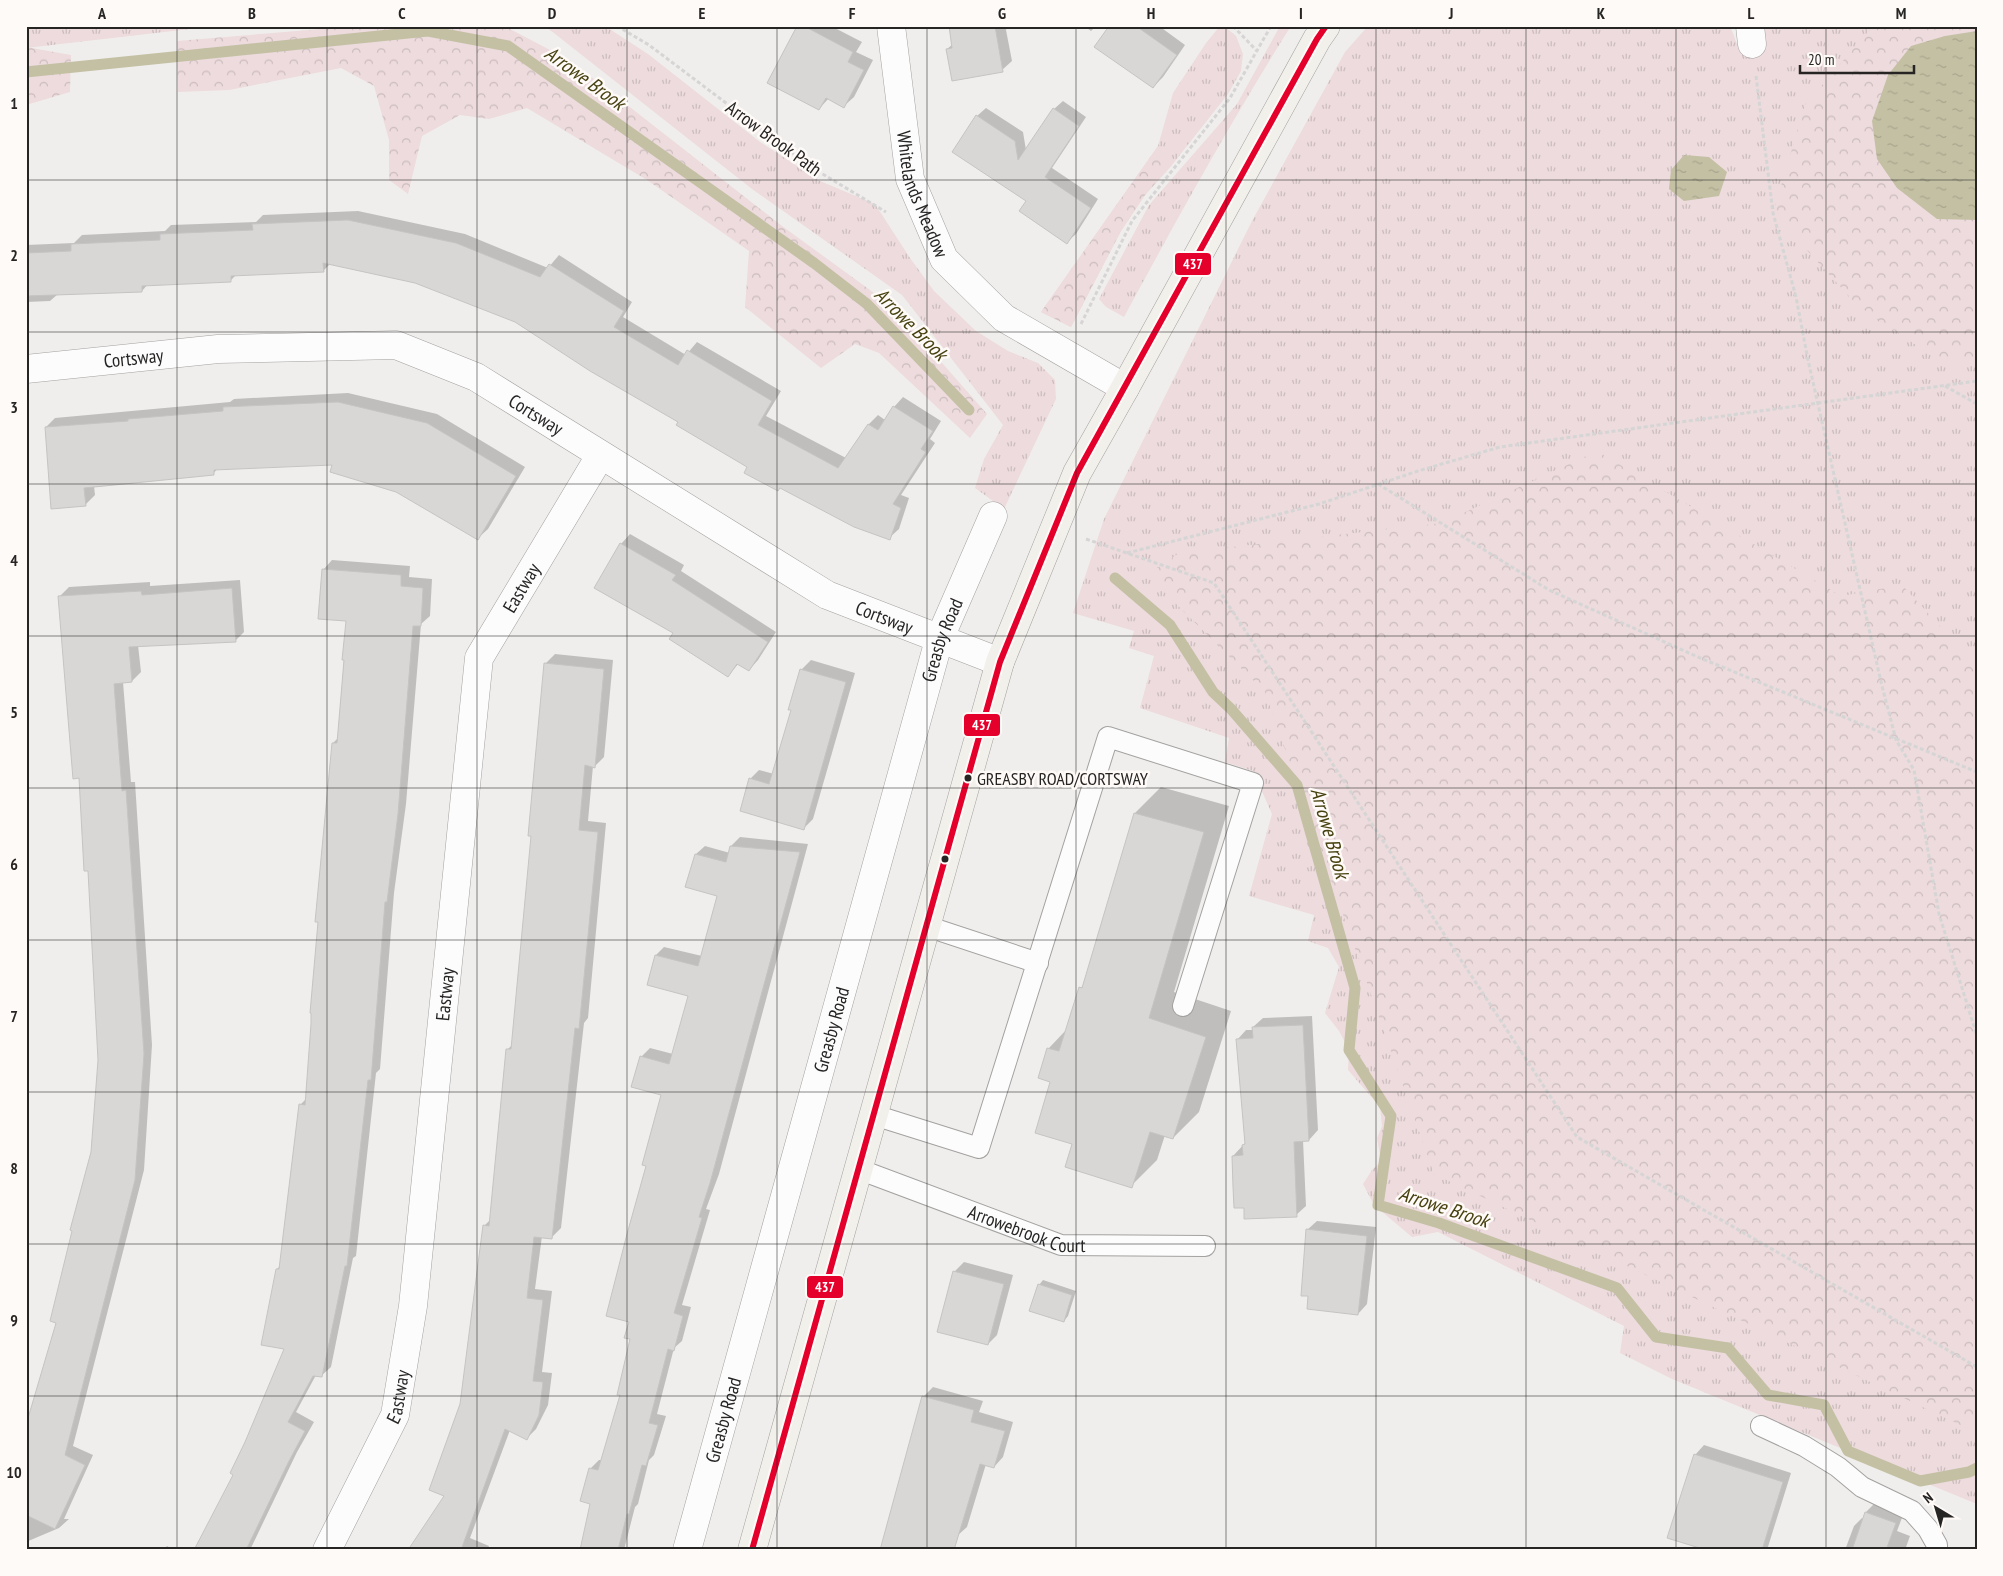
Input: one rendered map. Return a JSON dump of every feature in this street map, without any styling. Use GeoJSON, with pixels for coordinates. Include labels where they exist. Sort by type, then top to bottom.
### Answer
{"type":"FeatureCollection","features":[{"type":"Feature","properties":{"kind":"main road"},"geometry":{"type":"LineString","coordinates":[[752,1550],[1000,662],[1077,473],[1317,39],[1326,26]]}},
{"type":"Feature","properties":{"kind":"street","name":"Whitelands Meadow"},"geometry":{"type":"LineString","coordinates":[[891,26],[910,179],[944,259],[1004,318],[1125,388]]}},
{"type":"Feature","properties":{"kind":"street","name":"Cortsway"},"geometry":{"type":"LineString","coordinates":[[26,369],[218,349],[396,345],[476,377],[600,456],[827,595],[939,640],[1000,662]]}},
{"type":"Feature","properties":{"kind":"street","name":"Eastway"},"geometry":{"type":"LineString","coordinates":[[326,1550],[395,1415],[412,1306],[479,658],[600,456]]}},
{"type":"Feature","properties":{"kind":"street","name":"Greasby Road"},"geometry":{"type":"LineString","coordinates":[[687,1550],[939,640],[993,516]]}},
{"type":"Feature","properties":{"kind":"lane"},"geometry":{"type":"LineString","coordinates":[[874,1115],[979,1148],[1108,737],[1253,783],[1183,1006]]}},
{"type":"Feature","properties":{"kind":"lane"},"geometry":{"type":"LineString","coordinates":[[926,926],[1038,963]]}},
{"type":"Feature","properties":{"kind":"lane","name":"Arrowebrook Court"},"geometry":{"type":"LineString","coordinates":[[858,1169],[1061,1245],[1205,1246]]}},
{"type":"Feature","properties":{"kind":"lane"},"geometry":{"type":"LineString","coordinates":[[1761,1426],[1804,1446],[1838,1467],[1862,1487],[1912,1511],[1928,1529],[1937,1545],[1937,1550]]}},
{"type":"Feature","properties":{"kind":"path","name":"Arrow Brook Path"},"geometry":{"type":"LineString","coordinates":[[617,26],[649,45],[811,167],[936,241]]}},
{"type":"Feature","properties":{"kind":"path"},"geometry":{"type":"LineString","coordinates":[[1233,26],[1257,51]]}},
{"type":"Feature","properties":{"kind":"path"},"geometry":{"type":"LineString","coordinates":[[1067,354],[1132,221],[1230,98],[1271,26]]}},
{"type":"Feature","properties":{"kind":"path"},"geometry":{"type":"LineString","coordinates":[[1751,35],[1773,213],[1796,297],[1817,404],[1880,682],[1896,740],[1914,770],[1938,914],[1977,1036]]}},
{"type":"Feature","properties":{"kind":"path"},"geometry":{"type":"LineString","coordinates":[[1126,553],[1319,504],[1500,447],[1977,381]]}},
{"type":"Feature","properties":{"kind":"path"},"geometry":{"type":"LineString","coordinates":[[1944,386],[1977,404]]}},
{"type":"Feature","properties":{"kind":"path"},"geometry":{"type":"LineString","coordinates":[[1378,484],[1549,590],[1698,657],[1977,772]]}},
{"type":"Feature","properties":{"kind":"path"},"geometry":{"type":"LineString","coordinates":[[1054,529],[1214,583],[1577,1137],[1977,1367]]}},
{"type":"Feature","properties":{"kind":"green space"},"geometry":{"type":"Polygon","coordinates":[[[26,26],[216,26],[26,48],[26,26]]]}},
{"type":"Feature","properties":{"kind":"green space"},"geometry":{"type":"Polygon","coordinates":[[[357,26],[504,26],[571,61],[782,226],[892,306],[987,414],[970,438],[879,353],[855,344],[821,368],[745,307],[749,251],[647,180],[527,108],[489,119],[460,115],[422,136],[408,194],[389,180],[389,140],[374,86],[341,68],[229,90],[178,92],[177,41],[357,26]]]}},
{"type":"Feature","properties":{"kind":"green space"},"geometry":{"type":"Polygon","coordinates":[[[545,26],[605,26],[648,54],[760,142],[820,181],[875,204],[934,291],[976,331],[1008,351],[1038,363],[1055,380],[1056,399],[1004,509],[975,488],[984,459],[1003,425],[902,295],[752,189],[545,26]]]}},
{"type":"Feature","properties":{"kind":"green space"},"geometry":{"type":"Polygon","coordinates":[[[1220,26],[1224,26],[1236,36],[1243,54],[1241,71],[1228,94],[1172,165],[1145,195],[1121,231],[1071,327],[1041,312],[1158,146],[1173,93],[1206,43],[1220,26]]]}},
{"type":"Feature","properties":{"kind":"green space"},"geometry":{"type":"Polygon","coordinates":[[[1280,26],[1291,26],[1205,170],[1124,317],[1106,307],[1099,299],[1149,205],[1237,104],[1280,26]]]}},
{"type":"Feature","properties":{"kind":"green space"},"geometry":{"type":"Polygon","coordinates":[[[1368,26],[1730,26],[1737,44],[1760,43],[1766,26],[1977,26],[1977,1504],[1672,1379],[1620,1353],[1624,1326],[1438,1232],[1412,1237],[1374,1205],[1363,1184],[1372,1170],[1381,1161],[1377,1138],[1382,1126],[1380,1107],[1348,1070],[1349,1050],[1339,1031],[1325,1013],[1339,967],[1328,948],[1308,941],[1314,915],[1249,896],[1272,814],[1253,771],[1225,762],[1229,738],[1140,708],[1154,656],[1129,648],[1134,631],[1073,613],[1104,519],[1252,221],[1345,52],[1368,26]]]}},
{"type":"Feature","properties":{"kind":"green space"},"geometry":{"type":"Polygon","coordinates":[[[1873,26],[1977,26],[1977,359],[1944,364],[1857,305],[1773,213],[1805,105],[1873,26]]]}},
{"type":"Feature","properties":{"kind":"green space"},"geometry":{"type":"Polygon","coordinates":[[[26,47],[71,55],[70,92],[26,105],[26,47]]]}},
{"type":"Feature","properties":{"kind":"green space"},"geometry":{"type":"Polygon","coordinates":[[[1158,146],[1172,165],[1145,195],[1121,231],[1071,327],[1041,312],[1158,146]]]}},
{"type":"Feature","properties":{"kind":"green space"},"geometry":{"type":"Polygon","coordinates":[[[1597,451],[1841,596],[1902,585],[1977,666],[1977,1433],[1434,1174],[1265,692],[1147,575],[1179,553],[1442,523],[1597,451]]]}},
{"type":"Feature","properties":{"kind":"water"},"geometry":{"type":"Polygon","coordinates":[[[1977,31],[1977,220],[1937,219],[1897,188],[1877,159],[1872,121],[1888,75],[1911,46],[1945,36],[1977,31]]]}},
{"type":"Feature","properties":{"kind":"water"},"geometry":{"type":"Polygon","coordinates":[[[1684,155],[1709,157],[1727,172],[1719,196],[1684,201],[1669,189],[1671,170],[1684,155]]]}},
{"type":"Feature","properties":{"kind":"building"},"geometry":{"type":"Polygon","coordinates":[[[797,26],[804,26],[853,52],[848,62],[864,70],[844,108],[826,98],[819,110],[767,83],[797,26]]]}},
{"type":"Feature","properties":{"kind":"building"},"geometry":{"type":"Polygon","coordinates":[[[949,26],[995,26],[1003,72],[952,81],[946,49],[952,48],[949,26]]]}},
{"type":"Feature","properties":{"kind":"building"},"geometry":{"type":"Polygon","coordinates":[[[1109,26],[1136,26],[1177,55],[1153,88],[1094,47],[1109,26]]]}},
{"type":"Feature","properties":{"kind":"building"},"geometry":{"type":"Polygon","coordinates":[[[1053,108],[1079,126],[1045,177],[1091,208],[1067,244],[1019,211],[1026,201],[952,152],[976,115],[1015,141],[1018,160],[1053,108]]]}},
{"type":"Feature","properties":{"kind":"building"},"geometry":{"type":"Polygon","coordinates":[[[348,220],[456,243],[540,277],[549,264],[624,311],[614,327],[678,365],[687,350],[772,401],[758,425],[838,468],[868,424],[878,430],[893,406],[933,431],[921,449],[926,452],[893,504],[901,508],[890,540],[854,527],[780,488],[778,491],[744,473],[747,467],[676,425],[678,422],[590,371],[515,322],[415,283],[323,263],[324,272],[231,276],[231,282],[142,286],[142,292],[26,296],[26,253],[71,251],[71,244],[160,240],[160,234],[253,230],[252,224],[348,220]]]}},
{"type":"Feature","properties":{"kind":"building"},"geometry":{"type":"Polygon","coordinates":[[[338,402],[427,423],[516,476],[478,540],[396,492],[330,472],[332,465],[214,470],[214,475],[84,488],[86,506],[51,509],[45,427],[223,411],[223,407],[338,402]]]}},
{"type":"Feature","properties":{"kind":"building"},"geometry":{"type":"Polygon","coordinates":[[[620,543],[676,575],[672,580],[768,642],[749,671],[737,664],[728,677],[669,639],[673,633],[594,588],[620,543]]]}},
{"type":"Feature","properties":{"kind":"building"},"geometry":{"type":"Polygon","coordinates":[[[322,569],[401,575],[401,586],[423,588],[421,626],[413,626],[398,814],[387,902],[385,902],[371,1080],[368,1080],[347,1266],[345,1266],[322,1377],[313,1376],[288,1422],[305,1431],[246,1550],[194,1550],[233,1475],[230,1473],[284,1349],[261,1345],[276,1269],[279,1269],[299,1104],[305,1105],[311,1024],[310,1013],[318,922],[315,922],[332,743],[337,743],[346,621],[318,619],[322,569]]]}},
{"type":"Feature","properties":{"kind":"building"},"geometry":{"type":"Polygon","coordinates":[[[232,588],[236,642],[129,647],[132,682],[114,684],[122,791],[126,790],[144,1054],[135,1180],[65,1455],[85,1465],[55,1529],[26,1515],[26,1425],[56,1323],[50,1321],[72,1231],[70,1230],[91,1152],[98,1060],[88,871],[84,871],[79,778],[73,779],[58,596],[141,591],[142,595],[232,588]]]}},
{"type":"Feature","properties":{"kind":"building"},"geometry":{"type":"Polygon","coordinates":[[[544,663],[604,669],[595,768],[585,765],[579,830],[598,832],[579,1029],[575,1028],[552,1239],[534,1237],[527,1298],[543,1300],[533,1381],[543,1382],[539,1415],[527,1440],[505,1429],[461,1550],[408,1550],[444,1496],[429,1490],[460,1404],[483,1225],[489,1226],[506,1049],[511,1049],[531,836],[528,836],[544,663]]]}},
{"type":"Feature","properties":{"kind":"building"},"geometry":{"type":"Polygon","coordinates":[[[800,669],[846,682],[804,830],[740,811],[749,778],[769,784],[791,710],[788,710],[800,669]]]}},
{"type":"Feature","properties":{"kind":"building"},"geometry":{"type":"Polygon","coordinates":[[[1134,813],[1204,832],[1149,1018],[1206,1037],[1173,1139],[1150,1132],[1132,1188],[1065,1167],[1072,1144],[1035,1133],[1050,1082],[1038,1078],[1047,1048],[1059,1051],[1079,987],[1082,988],[1134,813]]]}},
{"type":"Feature","properties":{"kind":"building"},"geometry":{"type":"Polygon","coordinates":[[[730,846],[800,852],[710,1183],[699,1217],[702,1218],[674,1313],[683,1316],[674,1351],[668,1349],[649,1423],[658,1425],[646,1466],[642,1465],[618,1550],[580,1550],[590,1504],[580,1501],[589,1468],[598,1470],[620,1395],[617,1395],[630,1339],[624,1338],[629,1322],[606,1316],[646,1166],[642,1165],[661,1095],[631,1087],[640,1056],[669,1064],[688,996],[647,985],[655,955],[698,966],[717,896],[685,887],[695,854],[726,862],[730,846]]]}},
{"type":"Feature","properties":{"kind":"building"},"geometry":{"type":"Polygon","coordinates":[[[1303,1025],[1309,1141],[1294,1142],[1297,1217],[1244,1219],[1244,1208],[1234,1208],[1233,1187],[1232,1156],[1243,1155],[1242,1145],[1245,1144],[1236,1039],[1253,1038],[1252,1027],[1303,1025]]]}},
{"type":"Feature","properties":{"kind":"building"},"geometry":{"type":"Polygon","coordinates":[[[1306,1229],[1367,1236],[1358,1315],[1307,1309],[1308,1296],[1301,1296],[1306,1229]]]}},
{"type":"Feature","properties":{"kind":"building"},"geometry":{"type":"Polygon","coordinates":[[[953,1271],[1004,1284],[988,1345],[937,1332],[953,1271]]]}},
{"type":"Feature","properties":{"kind":"building"},"geometry":{"type":"Polygon","coordinates":[[[1038,1284],[1072,1295],[1064,1322],[1029,1311],[1038,1284]]]}},
{"type":"Feature","properties":{"kind":"building"},"geometry":{"type":"Polygon","coordinates":[[[922,1396],[974,1410],[971,1422],[1005,1431],[994,1468],[980,1464],[954,1550],[880,1550],[922,1396]]]}},
{"type":"Feature","properties":{"kind":"building"},"geometry":{"type":"Polygon","coordinates":[[[1694,1454],[1783,1482],[1762,1550],[1706,1550],[1667,1538],[1694,1454]]]}},
{"type":"Feature","properties":{"kind":"building"},"geometry":{"type":"Polygon","coordinates":[[[1865,1512],[1896,1523],[1886,1550],[1852,1550],[1865,1512]]]}},
{"type":"Feature","properties":{"kind":"waterway","name":"Arrowe Brook"},"geometry":{"type":"LineString","coordinates":[[26,72],[428,31],[508,46],[814,263],[867,304],[969,410]]}},
{"type":"Feature","properties":{"kind":"waterway","name":"Arrowe Brook"},"geometry":{"type":"LineString","coordinates":[[1115,578],[1170,625],[1213,692],[1231,709],[1297,785],[1355,988],[1349,1050],[1391,1116],[1378,1205],[1439,1223],[1617,1288],[1656,1337],[1728,1348],[1768,1395],[1824,1405],[1848,1451],[1920,1481],[1969,1472],[1977,1468]]}},
{"type":"Feature","properties":{"kind":"transit line","name":"437"},"geometry":{"type":"LineString","coordinates":[[752,1550],[1000,662],[1077,473],[1317,39],[1326,26]]}},
{"type":"Feature","properties":{"kind":"place","name":"GREASBY ROAD/CORTSWAY"},"geometry":{"type":"Point","coordinates":[968,778]}}]}
